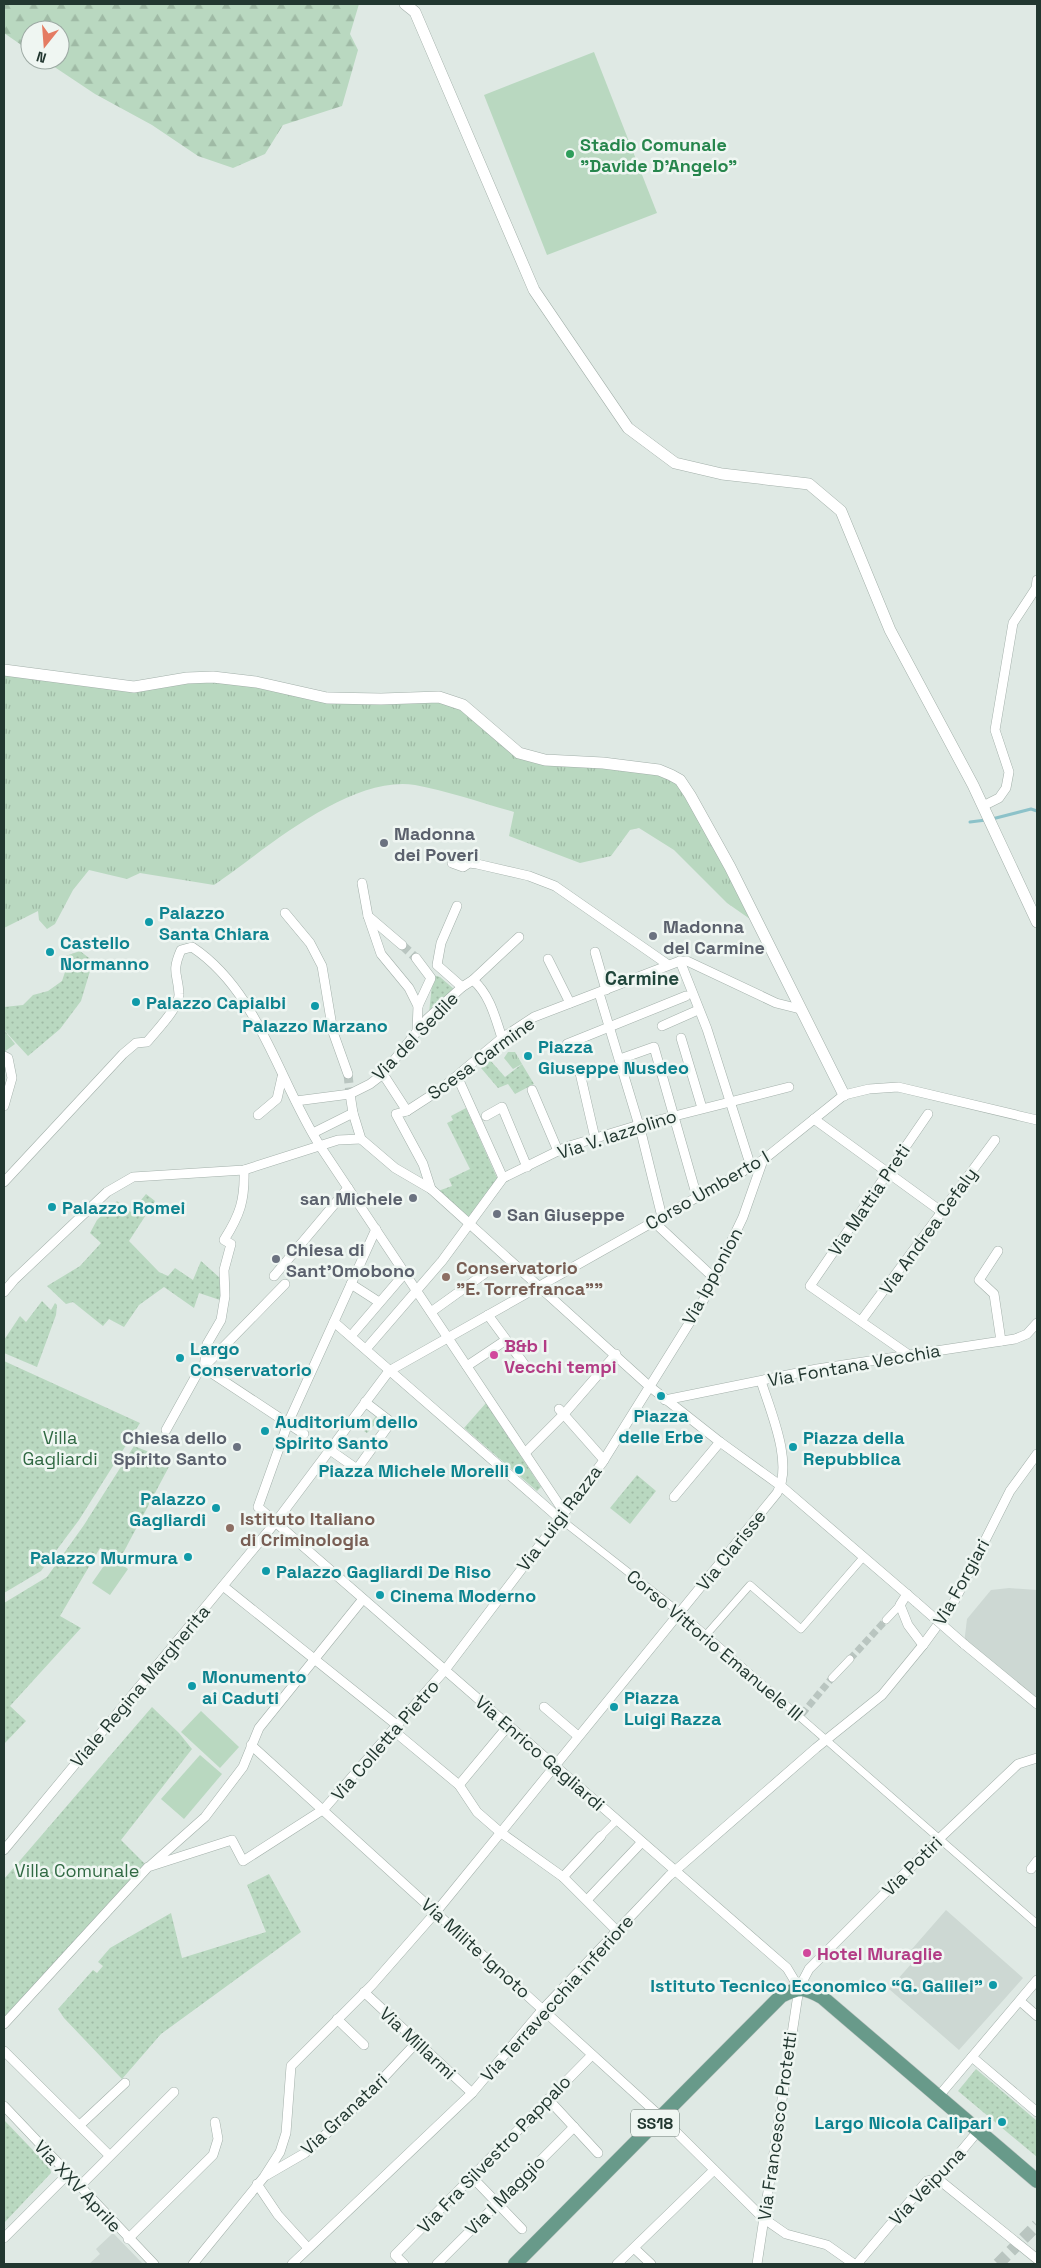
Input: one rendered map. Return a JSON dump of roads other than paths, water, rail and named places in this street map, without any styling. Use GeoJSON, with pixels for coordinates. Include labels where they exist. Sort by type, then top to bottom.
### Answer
{"type":"FeatureCollection","features":[{"type":"Feature","properties":{"kind":"main road"},"geometry":{"type":"LineString","coordinates":[[799,1988],[810,1990],[822,1997],[1037,2181]]}},
{"type":"Feature","properties":{"kind":"main road","name":"SS18"},"geometry":{"type":"LineString","coordinates":[[515,2264],[781,1996],[799,1988]]}},
{"type":"Feature","properties":{"kind":"street"},"geometry":{"type":"LineString","coordinates":[[405,4],[415,12],[534,290],[628,428],[675,463],[722,474],[809,484],[841,510],[890,630],[983,806],[1037,922]]}},
{"type":"Feature","properties":{"kind":"street"},"geometry":{"type":"LineString","coordinates":[[983,806],[999,798],[1006,788],[1009,772],[995,730],[1012,624],[1036,588],[1037,580]]}},
{"type":"Feature","properties":{"kind":"street"},"geometry":{"type":"LineString","coordinates":[[4,670],[134,687],[187,678],[213,677],[256,682],[327,698],[381,700],[439,697],[463,705],[513,750],[524,755],[544,760],[659,770],[671,774],[680,780],[690,795],[730,867],[844,1095],[869,1089],[898,1087],[1037,1120]]}},
{"type":"Feature","properties":{"kind":"street"},"geometry":{"type":"LineString","coordinates":[[452,864],[463,867],[469,863],[529,876],[556,886],[667,964]]}},
{"type":"Feature","properties":{"kind":"street"},"geometry":{"type":"LineString","coordinates":[[362,883],[368,916],[381,954],[409,988],[418,1006]]}},
{"type":"Feature","properties":{"kind":"street"},"geometry":{"type":"LineString","coordinates":[[457,906],[441,942],[437,965],[462,987]]}},
{"type":"Feature","properties":{"kind":"street"},"geometry":{"type":"LineString","coordinates":[[286,913],[310,943],[322,966],[334,1032],[348,1074]]}},
{"type":"Feature","properties":{"kind":"street"},"geometry":{"type":"LineString","coordinates":[[368,916],[402,945]]}},
{"type":"Feature","properties":{"kind":"street","name":"Via del Sedile"},"geometry":{"type":"LineString","coordinates":[[296,1101],[350,1094],[383,1074],[427,1019],[519,937]]}},
{"type":"Feature","properties":{"kind":"street"},"geometry":{"type":"LineString","coordinates":[[4,1182],[123,1054],[136,1043],[147,1042],[172,1011],[180,996],[174,970],[181,950],[192,947],[214,965],[239,994],[257,1024],[282,1077],[320,1147],[525,1453],[562,1515]]}},
{"type":"Feature","properties":{"kind":"street"},"geometry":{"type":"LineString","coordinates":[[595,952],[610,1027],[639,1124],[658,1220],[714,1278]]}},
{"type":"Feature","properties":{"kind":"street"},"geometry":{"type":"LineString","coordinates":[[416,958],[431,978],[418,1006],[417,1032]]}},
{"type":"Feature","properties":{"kind":"street"},"geometry":{"type":"LineString","coordinates":[[548,959],[570,1003]]}},
{"type":"Feature","properties":{"kind":"street"},"geometry":{"type":"LineString","coordinates":[[751,1167],[707,1029],[680,961],[687,961],[776,1003],[800,1009]]}},
{"type":"Feature","properties":{"kind":"street","name":"Scesa Carmine"},"geometry":{"type":"LineString","coordinates":[[431,1189],[423,1164],[396,1114],[407,1111],[441,1090],[502,1038],[534,1017],[667,964],[680,961]]}},
{"type":"Feature","properties":{"kind":"street"},"geometry":{"type":"LineString","coordinates":[[473,980],[482,988],[488,998],[502,1038]]}},
{"type":"Feature","properties":{"kind":"street"},"geometry":{"type":"LineString","coordinates":[[567,1044],[686,996]]}},
{"type":"Feature","properties":{"kind":"street"},"geometry":{"type":"LineString","coordinates":[[662,1026],[698,1010]]}},
{"type":"Feature","properties":{"kind":"street"},"geometry":{"type":"LineString","coordinates":[[681,1038],[702,1108]]}},
{"type":"Feature","properties":{"kind":"street"},"geometry":{"type":"LineString","coordinates":[[620,1059],[654,1047],[697,1197]]}},
{"type":"Feature","properties":{"kind":"street"},"geometry":{"type":"LineString","coordinates":[[4,1056],[8,1058],[12,1078],[4,1106]]}},
{"type":"Feature","properties":{"kind":"street"},"geometry":{"type":"LineString","coordinates":[[580,1073],[595,1138]]}},
{"type":"Feature","properties":{"kind":"street"},"geometry":{"type":"LineString","coordinates":[[383,1074],[407,1111]]}},
{"type":"Feature","properties":{"kind":"street"},"geometry":{"type":"LineString","coordinates":[[457,1076],[503,1178]]}},
{"type":"Feature","properties":{"kind":"street"},"geometry":{"type":"LineString","coordinates":[[258,1115],[277,1099],[282,1077]]}},
{"type":"Feature","properties":{"kind":"street","name":"Via V. Iazzolino"},"geometry":{"type":"LineString","coordinates":[[366,1349],[470,1224],[503,1178],[558,1151],[639,1124],[789,1087]]}},
{"type":"Feature","properties":{"kind":"street"},"geometry":{"type":"LineString","coordinates":[[532,1090],[558,1151]]}},
{"type":"Feature","properties":{"kind":"street"},"geometry":{"type":"LineString","coordinates":[[350,1094],[353,1113],[361,1139],[395,1168],[431,1189],[616,1354],[648,1386],[781,1486],[964,1644],[1037,1704]]}},
{"type":"Feature","properties":{"kind":"street","name":"Corso Umberto I"},"geometry":{"type":"LineString","coordinates":[[275,1523],[389,1371],[763,1160],[844,1095]]}},
{"type":"Feature","properties":{"kind":"street"},"geometry":{"type":"LineString","coordinates":[[486,1116],[502,1107],[527,1167]]}},
{"type":"Feature","properties":{"kind":"street"},"geometry":{"type":"LineString","coordinates":[[313,1133],[353,1113]]}},
{"type":"Feature","properties":{"kind":"street","name":"Via Mattia Preti"},"geometry":{"type":"LineString","coordinates":[[861,1322],[810,1286],[928,1114]]}},
{"type":"Feature","properties":{"kind":"street"},"geometry":{"type":"LineString","coordinates":[[814,1119],[942,1212]]}},
{"type":"Feature","properties":{"kind":"street"},"geometry":{"type":"LineString","coordinates":[[4,1292],[14,1280],[107,1192],[133,1177],[244,1170],[338,1140],[361,1139]]}},
{"type":"Feature","properties":{"kind":"street","name":"Via Andrea Cefaly"},"geometry":{"type":"LineString","coordinates":[[861,1322],[995,1140]]}},
{"type":"Feature","properties":{"kind":"street","name":"Via Ipponion"},"geometry":{"type":"LineString","coordinates":[[648,1386],[703,1301],[743,1217],[763,1160]]}},
{"type":"Feature","properties":{"kind":"street"},"geometry":{"type":"LineString","coordinates":[[204,1368],[207,1344],[221,1320],[225,1296],[224,1270],[227,1242],[238,1218],[245,1186],[244,1170]]}},
{"type":"Feature","properties":{"kind":"street"},"geometry":{"type":"LineString","coordinates":[[274,1276],[348,1188]]}},
{"type":"Feature","properties":{"kind":"street"},"geometry":{"type":"LineString","coordinates":[[288,1423],[376,1229]]}},
{"type":"Feature","properties":{"kind":"street"},"geometry":{"type":"LineString","coordinates":[[998,1250],[979,1280],[994,1294],[1001,1341]]}},
{"type":"Feature","properties":{"kind":"street"},"geometry":{"type":"LineString","coordinates":[[351,1336],[405,1273]]}},
{"type":"Feature","properties":{"kind":"street"},"geometry":{"type":"LineString","coordinates":[[431,1312],[484,1274]]}},
{"type":"Feature","properties":{"kind":"street"},"geometry":{"type":"LineString","coordinates":[[166,1430],[196,1374],[285,1284]]}},
{"type":"Feature","properties":{"kind":"street"},"geometry":{"type":"LineString","coordinates":[[351,1284],[379,1302]]}},
{"type":"Feature","properties":{"kind":"street"},"geometry":{"type":"LineString","coordinates":[[488,1315],[524,1364]]}},
{"type":"Feature","properties":{"kind":"street","name":"Corso Vittorio Emanuele III"},"geometry":{"type":"LineString","coordinates":[[334,1322],[389,1371],[801,1715],[1037,1924]]}},
{"type":"Feature","properties":{"kind":"street"},"geometry":{"type":"LineString","coordinates":[[861,1322],[909,1355]]}},
{"type":"Feature","properties":{"kind":"street","name":"Via Fontana Vecchia"},"geometry":{"type":"LineString","coordinates":[[665,1400],[909,1355],[1001,1341],[1027,1334],[1037,1323]]}},
{"type":"Feature","properties":{"kind":"street"},"geometry":{"type":"LineString","coordinates":[[467,1366],[506,1340]]}},
{"type":"Feature","properties":{"kind":"street"},"geometry":{"type":"LineString","coordinates":[[525,1453],[616,1354]]}},
{"type":"Feature","properties":{"kind":"street"},"geometry":{"type":"LineString","coordinates":[[204,1368],[304,1434]]}},
{"type":"Feature","properties":{"kind":"street"},"geometry":{"type":"LineString","coordinates":[[761,1381],[784,1464],[781,1486]]}},
{"type":"Feature","properties":{"kind":"street","name":"Via Luigi Razza"},"geometry":{"type":"LineString","coordinates":[[445,1670],[604,1460],[648,1386]]}},
{"type":"Feature","properties":{"kind":"street"},"geometry":{"type":"LineString","coordinates":[[330,1450],[356,1469],[391,1422],[366,1402]]}},
{"type":"Feature","properties":{"kind":"street"},"geometry":{"type":"LineString","coordinates":[[562,1411],[604,1460]]}},
{"type":"Feature","properties":{"kind":"street","name":"Via Enrico Gagliardi"},"geometry":{"type":"LineString","coordinates":[[288,1423],[258,1507],[787,1968],[799,1988]]}},
{"type":"Feature","properties":{"kind":"street"},"geometry":{"type":"LineString","coordinates":[[674,1497],[720,1442]]}},
{"type":"Feature","properties":{"kind":"street","name":"Via Forgiari"},"geometry":{"type":"LineString","coordinates":[[828,1739],[882,1695],[923,1645],[953,1604],[1010,1492],[1037,1454]]}},
{"type":"Feature","properties":{"kind":"street","name":"Via Clarisse"},"geometry":{"type":"LineString","coordinates":[[260,2180],[280,2152],[286,2133],[291,2066],[364,1992],[436,1912],[781,1486]]}},
{"type":"Feature","properties":{"kind":"street","name":"Viale Regina Margherita"},"geometry":{"type":"LineString","coordinates":[[4,1850],[275,1523]]}},
{"type":"Feature","properties":{"kind":"street"},"geometry":{"type":"LineString","coordinates":[[706,1635],[750,1586],[801,1629],[860,1561]]}},
{"type":"Feature","properties":{"kind":"street"},"geometry":{"type":"LineString","coordinates":[[223,1586],[396,1728],[459,1785],[477,1812],[500,1832],[564,1877],[617,1930]]}},
{"type":"Feature","properties":{"kind":"street"},"geometry":{"type":"LineString","coordinates":[[886,1620],[907,1594]]}},
{"type":"Feature","properties":{"kind":"street"},"geometry":{"type":"LineString","coordinates":[[4,2024],[148,1867],[206,1817],[242,1767],[259,1728],[363,1599]]}},
{"type":"Feature","properties":{"kind":"street"},"geometry":{"type":"LineString","coordinates":[[900,1605],[908,1625],[923,1645]]}},
{"type":"Feature","properties":{"kind":"street"},"geometry":{"type":"LineString","coordinates":[[832,1678],[850,1659]]}},
{"type":"Feature","properties":{"kind":"street","name":"Via Colletta Pietro"},"geometry":{"type":"LineString","coordinates":[[148,1867],[232,1840],[243,1861],[324,1809],[445,1670]]}},
{"type":"Feature","properties":{"kind":"street"},"geometry":{"type":"LineString","coordinates":[[544,1707],[578,1736]]}},
{"type":"Feature","properties":{"kind":"street"},"geometry":{"type":"LineString","coordinates":[[459,1785],[508,1726]]}},
{"type":"Feature","properties":{"kind":"street","name":"Via Terravecchia inferiore"},"geometry":{"type":"LineString","coordinates":[[292,2264],[472,2093],[543,2009],[675,1871],[828,1739]]}},
{"type":"Feature","properties":{"kind":"street","name":"Via Milite Ignoto"},"geometry":{"type":"LineString","coordinates":[[251,1745],[324,1809],[661,2117],[763,2218],[786,2234],[827,2245],[855,2264]]}},
{"type":"Feature","properties":{"kind":"street","name":"Via Potiri"},"geometry":{"type":"LineString","coordinates":[[799,1988],[809,1969],[940,1838],[1018,1764],[1037,1758]]}},
{"type":"Feature","properties":{"kind":"street"},"geometry":{"type":"LineString","coordinates":[[564,1877],[617,1820]]}},
{"type":"Feature","properties":{"kind":"street"},"geometry":{"type":"LineString","coordinates":[[587,1900],[642,1842]]}},
{"type":"Feature","properties":{"kind":"street"},"geometry":{"type":"LineString","coordinates":[[938,2097],[1037,1980]]}},
{"type":"Feature","properties":{"kind":"street","name":"Via Francesco Protetti"},"geometry":{"type":"LineString","coordinates":[[756,2264],[799,1988]]}},
{"type":"Feature","properties":{"kind":"street","name":"Via Millarmi"},"geometry":{"type":"LineString","coordinates":[[364,1992],[472,2093]]}},
{"type":"Feature","properties":{"kind":"street"},"geometry":{"type":"LineString","coordinates":[[1020,2000],[1037,2016]]}},
{"type":"Feature","properties":{"kind":"street"},"geometry":{"type":"LineString","coordinates":[[337,2019],[364,2045]]}},
{"type":"Feature","properties":{"kind":"street","name":"Via Granatari"},"geometry":{"type":"LineString","coordinates":[[260,2180],[305,2153],[358,2105],[417,2042]]}},
{"type":"Feature","properties":{"kind":"street"},"geometry":{"type":"LineString","coordinates":[[4,2051],[109,2155]]}},
{"type":"Feature","properties":{"kind":"street","name":"Via Fra Silvestro Pappalo"},"geometry":{"type":"LineString","coordinates":[[404,2264],[395,2255],[592,2055]]}},
{"type":"Feature","properties":{"kind":"street"},"geometry":{"type":"LineString","coordinates":[[972,2057],[1037,2112]]}},
{"type":"Feature","properties":{"kind":"street"},"geometry":{"type":"LineString","coordinates":[[80,2125],[125,2083]]}},
{"type":"Feature","properties":{"kind":"street"},"geometry":{"type":"LineString","coordinates":[[80,2186],[174,2092]]}},
{"type":"Feature","properties":{"kind":"street"},"geometry":{"type":"LineString","coordinates":[[548,2099],[598,2153]]}},
{"type":"Feature","properties":{"kind":"street","name":"Via XXV Aprile"},"geometry":{"type":"LineString","coordinates":[[4,2106],[128,2239],[154,2264]]}},
{"type":"Feature","properties":{"kind":"street"},"geometry":{"type":"LineString","coordinates":[[128,2239],[213,2155],[218,2139],[214,2122]]}},
{"type":"Feature","properties":{"kind":"street","name":"Via I Maggio"},"geometry":{"type":"LineString","coordinates":[[437,2264],[574,2127]]}},
{"type":"Feature","properties":{"kind":"street","name":"Via Veipuna"},"geometry":{"type":"LineString","coordinates":[[855,2264],[927,2181],[938,2179],[978,2131]]}},
{"type":"Feature","properties":{"kind":"street"},"geometry":{"type":"LineString","coordinates":[[617,2264],[714,2170]]}},
{"type":"Feature","properties":{"kind":"street"},"geometry":{"type":"LineString","coordinates":[[4,2238],[68,2174]]}},
{"type":"Feature","properties":{"kind":"street"},"geometry":{"type":"LineString","coordinates":[[472,2176],[522,2229]]}},
{"type":"Feature","properties":{"kind":"street"},"geometry":{"type":"LineString","coordinates":[[938,2179],[1037,2260]]}},
{"type":"Feature","properties":{"kind":"street"},"geometry":{"type":"LineString","coordinates":[[193,2264],[260,2180],[278,2215],[308,2248]]}},
{"type":"Feature","properties":{"kind":"street"},"geometry":{"type":"LineString","coordinates":[[634,2248],[651,2264]]}},
{"type":"Feature","properties":{"kind":"waterway"},"geometry":{"type":"LineString","coordinates":[[992,819],[1031,809],[1037,811]]}},
{"type":"Feature","properties":{"kind":"waterway"},"geometry":{"type":"LineString","coordinates":[[970,822],[986,820]]}},
{"type":"Feature","properties":{"kind":"tunnel"},"geometry":{"type":"LineString","coordinates":[[402,945],[416,958]]}},
{"type":"Feature","properties":{"kind":"tunnel"},"geometry":{"type":"LineString","coordinates":[[348,1074],[350,1094]]}},
{"type":"Feature","properties":{"kind":"tunnel"},"geometry":{"type":"LineString","coordinates":[[850,1659],[886,1620]]}},
{"type":"Feature","properties":{"kind":"tunnel"},"geometry":{"type":"LineString","coordinates":[[802,1714],[832,1678]]}},
{"type":"Feature","properties":{"kind":"tunnel"},"geometry":{"type":"LineString","coordinates":[[998,2264],[1037,2225]]}},
{"type":"Feature","properties":{"kind":"place","name":"Stadio Comunale \"Davide D'Angelo\""},"geometry":{"type":"Point","coordinates":[570,154]}},
{"type":"Feature","properties":{"kind":"place","name":"Madonna dei Poveri"},"geometry":{"type":"Point","coordinates":[384,843]}},
{"type":"Feature","properties":{"kind":"place","name":"Palazzo Santa Chiara"},"geometry":{"type":"Point","coordinates":[149,922]}},
{"type":"Feature","properties":{"kind":"place","name":"Madonna del Carmine"},"geometry":{"type":"Point","coordinates":[653,936]}},
{"type":"Feature","properties":{"kind":"place","name":"Castello Normanno"},"geometry":{"type":"Point","coordinates":[50,952]}},
{"type":"Feature","properties":{"kind":"place","name":"Palazzo Capialbi"},"geometry":{"type":"Point","coordinates":[136,1002]}},
{"type":"Feature","properties":{"kind":"place","name":"Palazzo Marzano"},"geometry":{"type":"Point","coordinates":[315,1006]}},
{"type":"Feature","properties":{"kind":"place","name":"Piazza Giuseppe Nusdeo"},"geometry":{"type":"Point","coordinates":[528,1056]}},
{"type":"Feature","properties":{"kind":"place","name":"san Michele"},"geometry":{"type":"Point","coordinates":[413,1198]}},
{"type":"Feature","properties":{"kind":"place","name":"Palazzo Romei"},"geometry":{"type":"Point","coordinates":[52,1207]}},
{"type":"Feature","properties":{"kind":"place","name":"San Giuseppe"},"geometry":{"type":"Point","coordinates":[497,1214]}},
{"type":"Feature","properties":{"kind":"place","name":"Chiesa di Sant'Omobono"},"geometry":{"type":"Point","coordinates":[276,1259]}},
{"type":"Feature","properties":{"kind":"place","name":"Conservatorio \"E. Torrefranca\"\""},"geometry":{"type":"Point","coordinates":[446,1277]}},
{"type":"Feature","properties":{"kind":"place","name":"B&b I Vecchi tempi"},"geometry":{"type":"Point","coordinates":[494,1355]}},
{"type":"Feature","properties":{"kind":"place","name":"Largo Conservatorio"},"geometry":{"type":"Point","coordinates":[180,1358]}},
{"type":"Feature","properties":{"kind":"place","name":"Piazza delle Erbe"},"geometry":{"type":"Point","coordinates":[661,1396]}},
{"type":"Feature","properties":{"kind":"place","name":"Auditorium dello Spirito Santo"},"geometry":{"type":"Point","coordinates":[265,1431]}},
{"type":"Feature","properties":{"kind":"place","name":"Chiesa dello Spirito Santo"},"geometry":{"type":"Point","coordinates":[237,1447]}},
{"type":"Feature","properties":{"kind":"place","name":"Piazza della Repubblica"},"geometry":{"type":"Point","coordinates":[793,1447]}},
{"type":"Feature","properties":{"kind":"place","name":"Piazza Michele Morelli"},"geometry":{"type":"Point","coordinates":[519,1470]}},
{"type":"Feature","properties":{"kind":"place","name":"Palazzo Gagliardi"},"geometry":{"type":"Point","coordinates":[216,1508]}},
{"type":"Feature","properties":{"kind":"place","name":"Istituto Italiano di Criminologia"},"geometry":{"type":"Point","coordinates":[230,1528]}},
{"type":"Feature","properties":{"kind":"place","name":"Palazzo Murmura"},"geometry":{"type":"Point","coordinates":[188,1557]}},
{"type":"Feature","properties":{"kind":"place","name":"Palazzo Gagliardi De Riso"},"geometry":{"type":"Point","coordinates":[266,1571]}},
{"type":"Feature","properties":{"kind":"place","name":"Cinema Moderno"},"geometry":{"type":"Point","coordinates":[380,1595]}},
{"type":"Feature","properties":{"kind":"place","name":"Monumento ai Caduti"},"geometry":{"type":"Point","coordinates":[192,1686]}},
{"type":"Feature","properties":{"kind":"place","name":"Piazza Luigi Razza"},"geometry":{"type":"Point","coordinates":[614,1707]}},
{"type":"Feature","properties":{"kind":"place","name":"Hotel Muraglie"},"geometry":{"type":"Point","coordinates":[807,1953]}},
{"type":"Feature","properties":{"kind":"place","name":"Istituto Tecnico Economico “G. Galilei”"},"geometry":{"type":"Point","coordinates":[993,1985]}},
{"type":"Feature","properties":{"kind":"place","name":"Largo Nicola Calipari"},"geometry":{"type":"Point","coordinates":[1002,2122]}},
{"type":"Feature","properties":{"kind":"district","name":"Carmine"},"geometry":{"type":"Point","coordinates":[642,978]}},
{"type":"Feature","properties":{"kind":"park label","name":"Villa Gagliardi"},"geometry":{"type":"Point","coordinates":[60,1447]}},
{"type":"Feature","properties":{"kind":"park label","name":"Villa Comunale"},"geometry":{"type":"Point","coordinates":[77,1870]}}]}
